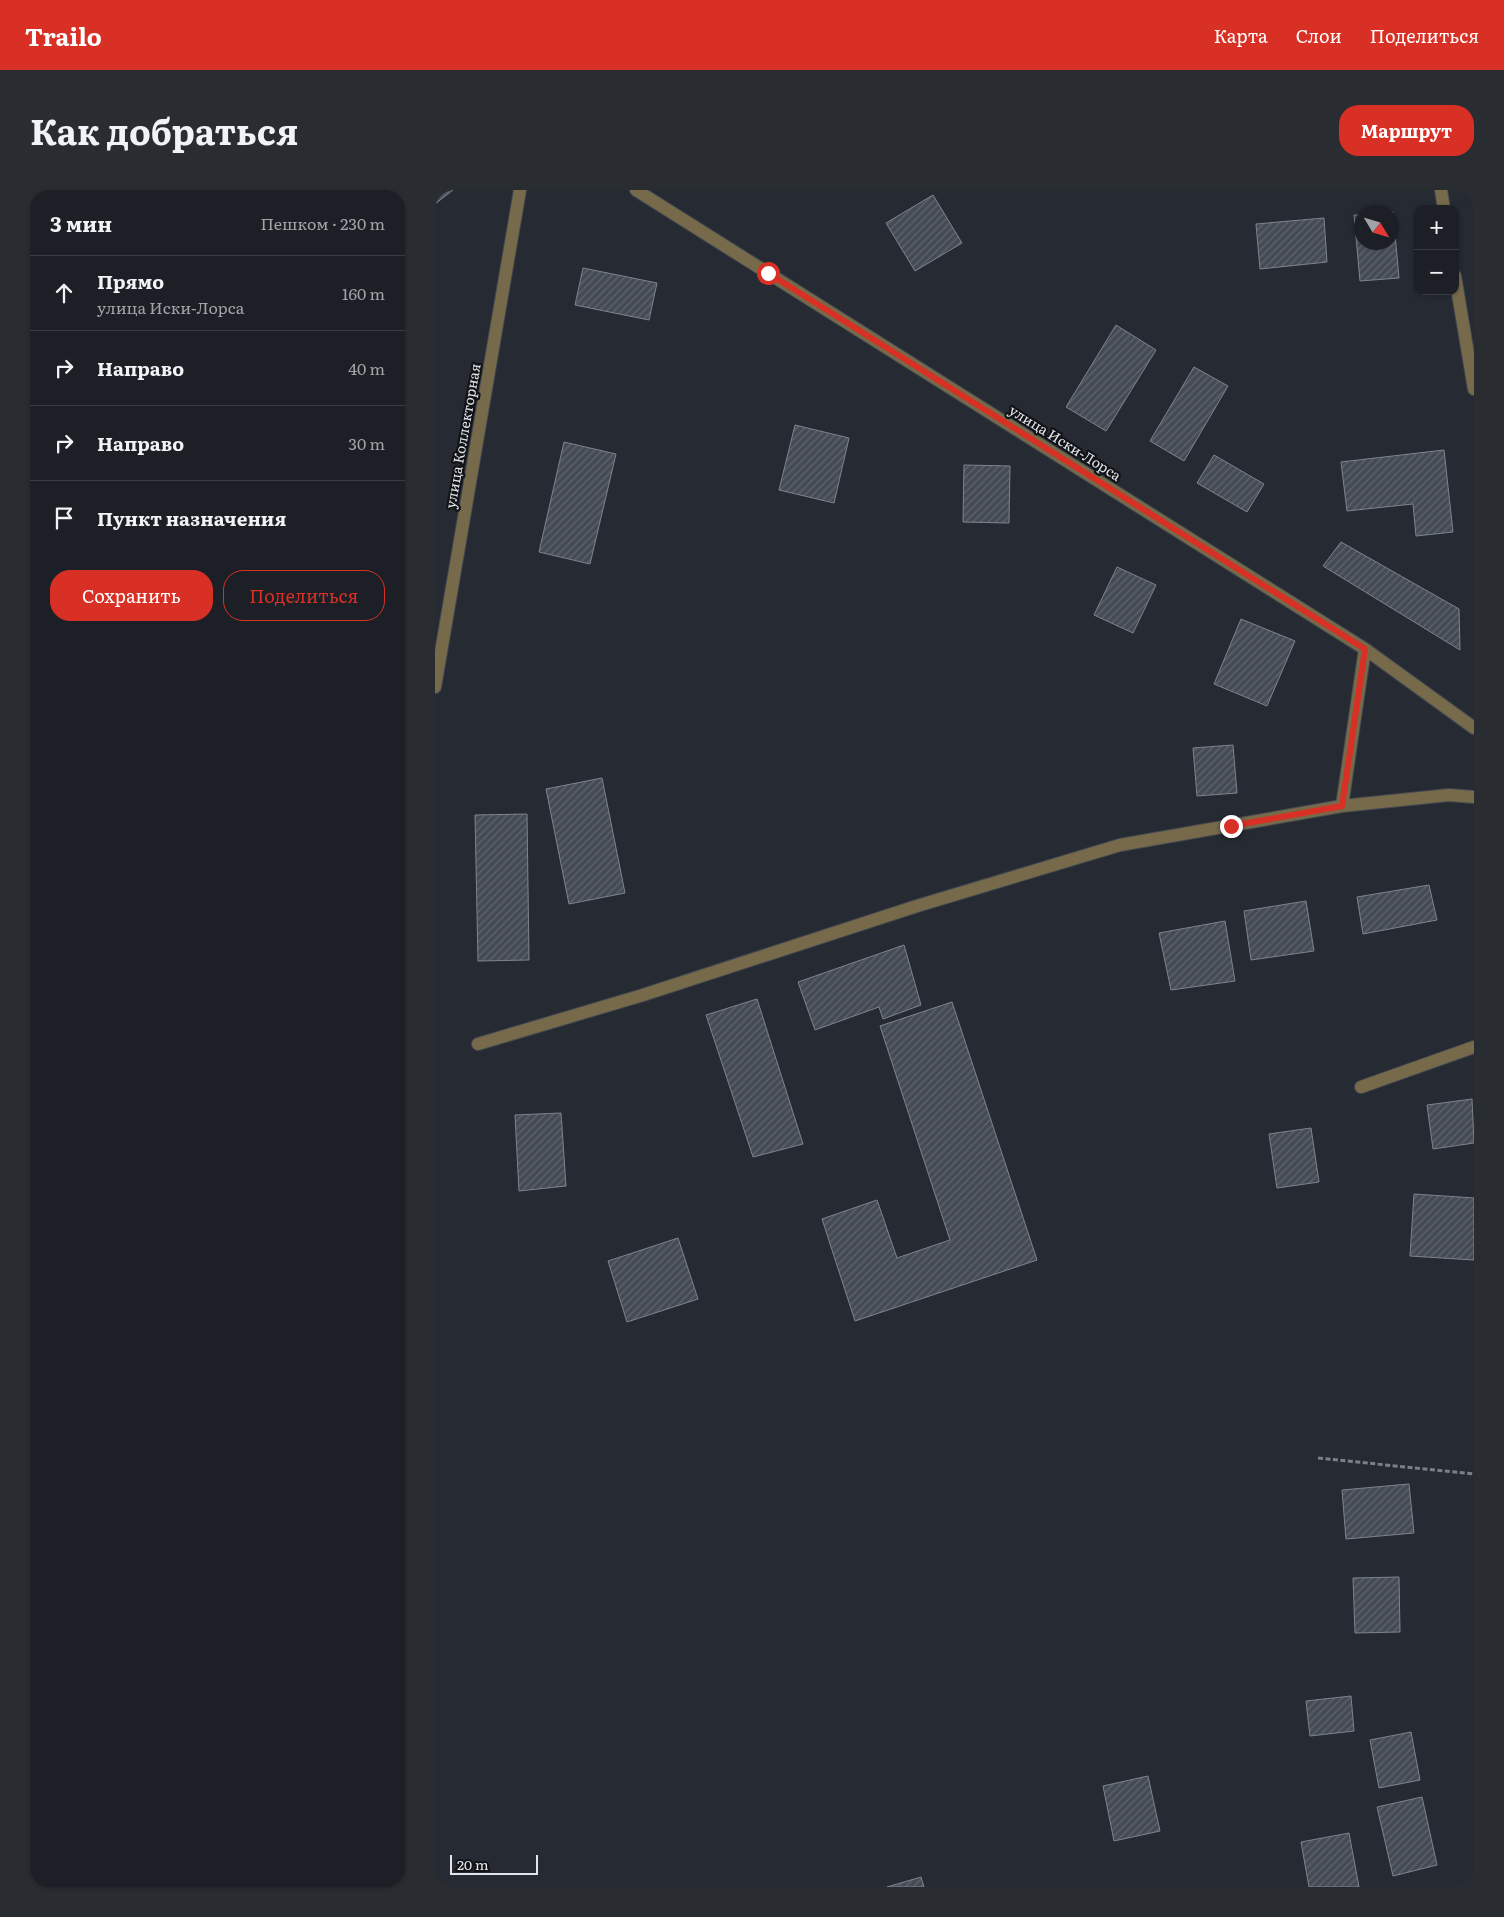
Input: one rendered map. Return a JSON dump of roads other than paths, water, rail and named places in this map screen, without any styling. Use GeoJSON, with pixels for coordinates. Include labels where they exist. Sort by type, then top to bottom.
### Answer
{"type":"FeatureCollection","features":[{"type":"Feature","properties":{"kind":"street","name":"улица Коллекторная"},"geometry":{"type":"LineString","coordinates":[[435,687],[520,190]]}},
{"type":"Feature","properties":{"kind":"street","name":"улица Иски-Лорса"},"geometry":{"type":"LineString","coordinates":[[635,190],[1365,649],[1474,728]]}},
{"type":"Feature","properties":{"kind":"street"},"geometry":{"type":"LineString","coordinates":[[1441,190],[1443,205]]}},
{"type":"Feature","properties":{"kind":"street"},"geometry":{"type":"LineString","coordinates":[[1458,295],[1474,388]]}},
{"type":"Feature","properties":{"kind":"street"},"geometry":{"type":"LineString","coordinates":[[1342,806],[1365,649]]}},
{"type":"Feature","properties":{"kind":"street"},"geometry":{"type":"LineString","coordinates":[[478,1044],[643,994],[917,906],[1120,845],[1342,806],[1449,795],[1474,798]]}},
{"type":"Feature","properties":{"kind":"street"},"geometry":{"type":"LineString","coordinates":[[1361,1087],[1474,1047]]}}]}
